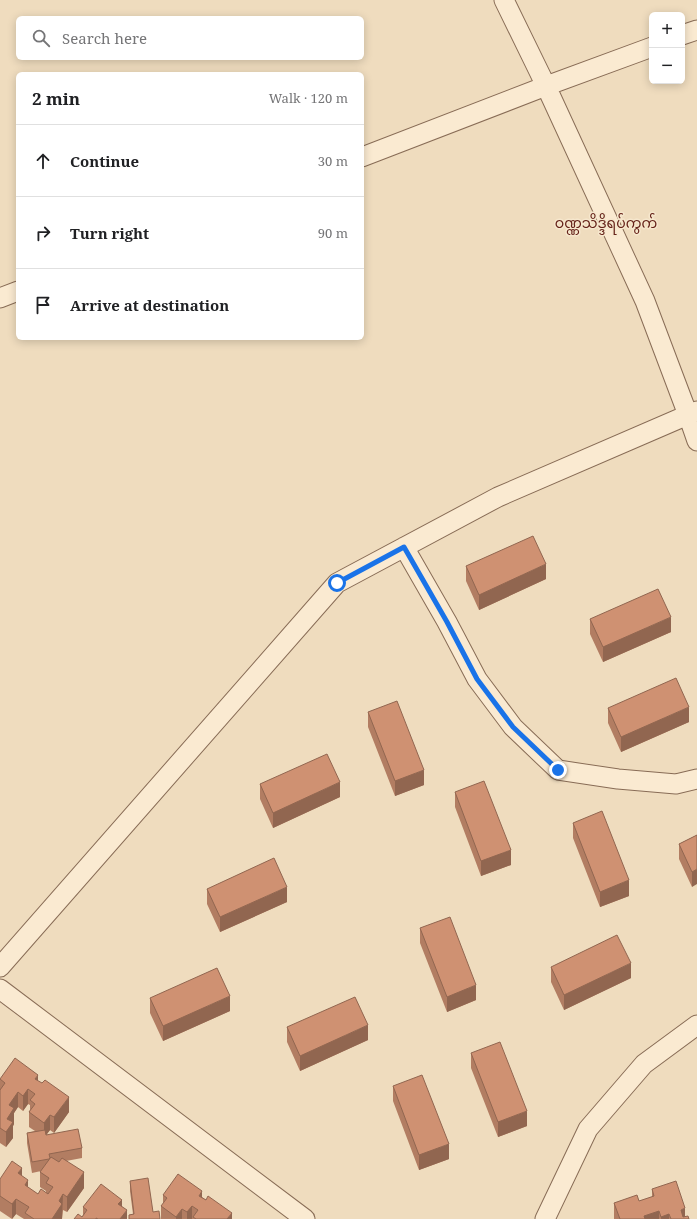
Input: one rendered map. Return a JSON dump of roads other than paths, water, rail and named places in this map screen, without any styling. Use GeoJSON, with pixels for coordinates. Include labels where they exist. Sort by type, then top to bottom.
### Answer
{"type":"FeatureCollection","features":[{"type":"Feature","properties":{"kind":"street"},"geometry":{"type":"LineString","coordinates":[[504,0],[546,86],[645,301],[693,413],[697,441]]}},
{"type":"Feature","properties":{"kind":"street"},"geometry":{"type":"LineString","coordinates":[[685,34],[697,30]]}},
{"type":"Feature","properties":{"kind":"street"},"geometry":{"type":"LineString","coordinates":[[364,156],[649,47]]}},
{"type":"Feature","properties":{"kind":"street"},"geometry":{"type":"LineString","coordinates":[[0,298],[16,292]]}},
{"type":"Feature","properties":{"kind":"street"},"geometry":{"type":"LineString","coordinates":[[0,967],[337,583],[498,497],[693,413]]}},
{"type":"Feature","properties":{"kind":"street"},"geometry":{"type":"LineString","coordinates":[[404,547],[447,622],[477,679],[513,727],[558,770],[618,779],[676,784],[697,779]]}},
{"type":"Feature","properties":{"kind":"street"},"geometry":{"type":"LineString","coordinates":[[0,990],[305,1219]]}},
{"type":"Feature","properties":{"kind":"street"},"geometry":{"type":"LineString","coordinates":[[545,1219],[588,1129],[644,1064],[697,1025]]}},
{"type":"Feature","properties":{"kind":"district","name":"ဝဏ္ဏသိဒ္ဒိရပ်ကွက်"},"geometry":{"type":"Point","coordinates":[606,223]}}]}
